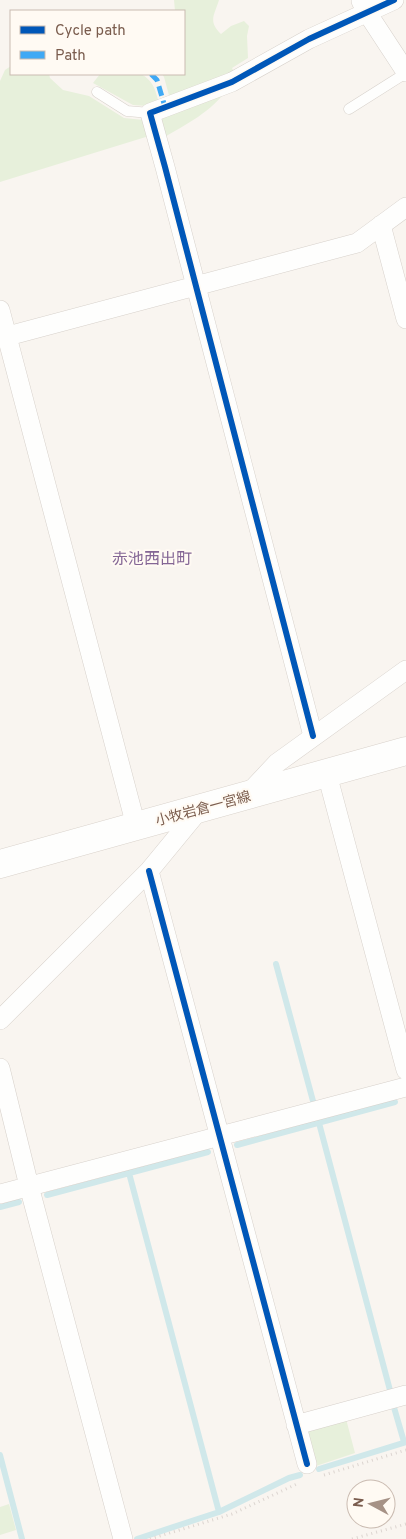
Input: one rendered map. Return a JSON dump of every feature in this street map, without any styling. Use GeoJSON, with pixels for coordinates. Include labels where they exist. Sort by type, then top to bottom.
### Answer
{"type":"FeatureCollection","features":[{"type":"Feature","properties":{"kind":"main road","name":"小牧岩倉一宮線"},"geometry":{"type":"LineString","coordinates":[[0,864],[406,751]]}},
{"type":"Feature","properties":{"kind":"street"},"geometry":{"type":"LineString","coordinates":[[313,736],[150,113],[232,82],[364,6],[394,0]]}},
{"type":"Feature","properties":{"kind":"street"},"geometry":{"type":"LineString","coordinates":[[364,6],[406,72]]}},
{"type":"Feature","properties":{"kind":"street"},"geometry":{"type":"LineString","coordinates":[[4,337],[357,243],[406,207]]}},
{"type":"Feature","properties":{"kind":"street"},"geometry":{"type":"LineString","coordinates":[[381,226],[406,319]]}},
{"type":"Feature","properties":{"kind":"street"},"geometry":{"type":"LineString","coordinates":[[0,310],[4,337],[136,826]]}},
{"type":"Feature","properties":{"kind":"street"},"geometry":{"type":"LineString","coordinates":[[247,796],[277,763],[406,670]]}},
{"type":"Feature","properties":{"kind":"street"},"geometry":{"type":"LineString","coordinates":[[327,774],[406,1070]]}},
{"type":"Feature","properties":{"kind":"street"},"geometry":{"type":"LineString","coordinates":[[0,1020],[148,871],[200,809]]}},
{"type":"Feature","properties":{"kind":"street"},"geometry":{"type":"LineString","coordinates":[[148,871],[310,1474]]}},
{"type":"Feature","properties":{"kind":"street"},"geometry":{"type":"LineString","coordinates":[[0,1068],[29,1186],[123,1539]]}},
{"type":"Feature","properties":{"kind":"street"},"geometry":{"type":"LineString","coordinates":[[0,1194],[406,1087]]}},
{"type":"Feature","properties":{"kind":"street"},"geometry":{"type":"LineString","coordinates":[[296,1424],[406,1395]]}},
{"type":"Feature","properties":{"kind":"lane"},"geometry":{"type":"LineString","coordinates":[[349,109],[406,72]]}},
{"type":"Feature","properties":{"kind":"lane"},"geometry":{"type":"LineString","coordinates":[[97,92],[127,111],[150,113]]}},
{"type":"Feature","properties":{"kind":"path"},"geometry":{"type":"LineString","coordinates":[[150,1539],[232,1514],[310,1474],[406,1451]]}},
{"type":"Feature","properties":{"kind":"path"},"geometry":{"type":"LineString","coordinates":[[352,1539],[406,1524]]}},
{"type":"Feature","properties":{"kind":"green space"},"geometry":{"type":"Polygon","coordinates":[[[174,0],[219,0],[213,22],[221,34],[231,26],[244,21],[249,26],[247,36],[248,58],[232,68],[235,74],[170,99],[163,75],[185,75],[185,10],[175,10],[174,0]]]}},
{"type":"Feature","properties":{"kind":"green space"},"geometry":{"type":"Polygon","coordinates":[[[10,67],[10,75],[49,75],[63,90],[89,96],[124,118],[144,120],[149,136],[0,182],[0,81],[5,70],[10,67]]]}},
{"type":"Feature","properties":{"kind":"green space"},"geometry":{"type":"Polygon","coordinates":[[[99,75],[142,75],[152,85],[158,100],[147,106],[133,105],[93,83],[99,75]]]}},
{"type":"Feature","properties":{"kind":"green space"},"geometry":{"type":"Polygon","coordinates":[[[227,89],[206,111],[163,138],[162,116],[227,89]]]}},
{"type":"Feature","properties":{"kind":"green space"},"geometry":{"type":"Polygon","coordinates":[[[345,1415],[355,1453],[313,1467],[303,1427],[345,1415]]]}},
{"type":"Feature","properties":{"kind":"green space"},"geometry":{"type":"Polygon","coordinates":[[[9,1504],[16,1530],[0,1535],[0,1507],[9,1504]]]}},
{"type":"Feature","properties":{"kind":"waterway"},"geometry":{"type":"LineString","coordinates":[[276,964],[313,1101]]}},
{"type":"Feature","properties":{"kind":"waterway"},"geometry":{"type":"LineString","coordinates":[[237,1145],[395,1102]]}},
{"type":"Feature","properties":{"kind":"waterway"},"geometry":{"type":"LineString","coordinates":[[319,1123],[391,1394]]}},
{"type":"Feature","properties":{"kind":"waterway"},"geometry":{"type":"LineString","coordinates":[[47,1195],[208,1152]]}},
{"type":"Feature","properties":{"kind":"waterway"},"geometry":{"type":"LineString","coordinates":[[129,1173],[219,1512]]}},
{"type":"Feature","properties":{"kind":"waterway"},"geometry":{"type":"LineString","coordinates":[[0,1207],[19,1202]]}},
{"type":"Feature","properties":{"kind":"waterway"},"geometry":{"type":"LineString","coordinates":[[393,1404],[404,1442]]}},
{"type":"Feature","properties":{"kind":"waterway"},"geometry":{"type":"LineString","coordinates":[[319,1469],[406,1442]]}},
{"type":"Feature","properties":{"kind":"waterway"},"geometry":{"type":"LineString","coordinates":[[0,1455],[22,1539]]}},
{"type":"Feature","properties":{"kind":"waterway"},"geometry":{"type":"LineString","coordinates":[[137,1539],[219,1512],[289,1478],[300,1475]]}},
{"type":"Feature","properties":{"kind":"marked path"},"geometry":{"type":"LineString","coordinates":[[152,75],[157,80],[165,107]]}},
{"type":"Feature","properties":{"kind":"cycle path"},"geometry":{"type":"LineString","coordinates":[[313,736],[150,113],[232,82],[309,39],[394,0]]}},
{"type":"Feature","properties":{"kind":"cycle path"},"geometry":{"type":"LineString","coordinates":[[149,871],[307,1464]]}},
{"type":"Feature","properties":{"kind":"district","name":"赤池西出町"},"geometry":{"type":"Point","coordinates":[152,558]}}]}
